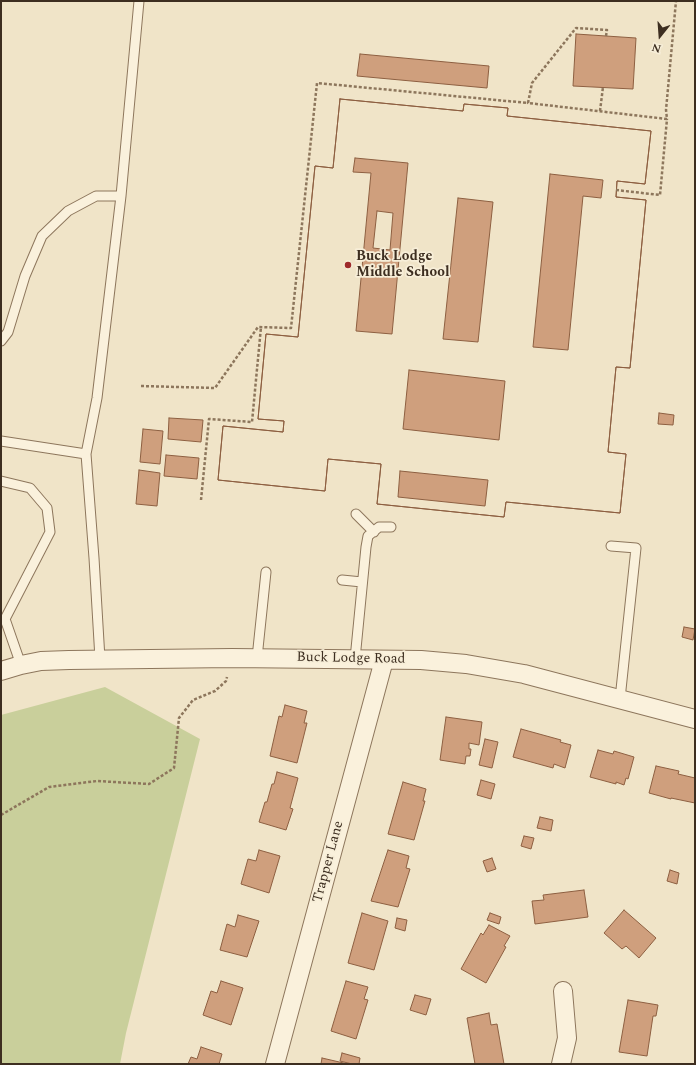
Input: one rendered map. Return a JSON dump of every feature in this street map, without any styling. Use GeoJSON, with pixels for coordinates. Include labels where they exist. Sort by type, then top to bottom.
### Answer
{"type":"FeatureCollection","features":[{"type":"Feature","properties":{"kind":"street","name":"Buck Lodge Road"},"geometry":{"type":"LineString","coordinates":[[1,671],[41,661],[100,659],[257,658],[422,660],[474,665],[524,674],[695,719]]}},
{"type":"Feature","properties":{"kind":"street","name":"Trapper Lane"},"geometry":{"type":"LineString","coordinates":[[275,1064],[384,660]]}},
{"type":"Feature","properties":{"kind":"street"},"geometry":{"type":"LineString","coordinates":[[561,1064],[567,1038],[563,991]]}},
{"type":"Feature","properties":{"kind":"lane"},"geometry":{"type":"LineString","coordinates":[[100,659],[86,454],[97,398],[120,196],[139,1]]}},
{"type":"Feature","properties":{"kind":"lane"},"geometry":{"type":"LineString","coordinates":[[1,341],[8,332],[24,276],[42,236],[68,211],[96,196],[120,196]]}},
{"type":"Feature","properties":{"kind":"lane"},"geometry":{"type":"LineString","coordinates":[[1,441],[86,454]]}},
{"type":"Feature","properties":{"kind":"lane"},"geometry":{"type":"LineString","coordinates":[[1,481],[30,488],[47,508],[50,532],[3,619],[21,665]]}},
{"type":"Feature","properties":{"kind":"lane"},"geometry":{"type":"LineString","coordinates":[[356,514],[374,532]]}},
{"type":"Feature","properties":{"kind":"lane"},"geometry":{"type":"LineString","coordinates":[[355,659],[368,536],[380,527],[391,527]]}},
{"type":"Feature","properties":{"kind":"lane"},"geometry":{"type":"LineString","coordinates":[[611,546],[636,548],[620,699]]}},
{"type":"Feature","properties":{"kind":"lane"},"geometry":{"type":"LineString","coordinates":[[257,658],[266,572]]}},
{"type":"Feature","properties":{"kind":"lane"},"geometry":{"type":"LineString","coordinates":[[342,580],[362,582]]}},
{"type":"Feature","properties":{"kind":"path"},"geometry":{"type":"LineString","coordinates":[[616,190],[660,195],[676,1]]}},
{"type":"Feature","properties":{"kind":"path"},"geometry":{"type":"LineString","coordinates":[[528,103],[532,83],[576,28],[607,30],[606,36]]}},
{"type":"Feature","properties":{"kind":"path"},"geometry":{"type":"LineString","coordinates":[[141,386],[215,388],[258,327],[291,328],[316,83],[528,103],[667,119]]}},
{"type":"Feature","properties":{"kind":"path"},"geometry":{"type":"LineString","coordinates":[[600,112],[603,88]]}},
{"type":"Feature","properties":{"kind":"path"},"geometry":{"type":"LineString","coordinates":[[201,500],[209,419],[252,422],[261,327]]}},
{"type":"Feature","properties":{"kind":"path"},"geometry":{"type":"LineString","coordinates":[[1,815],[49,787],[97,781],[149,784],[174,768],[179,718],[193,700],[215,691],[226,681],[232,658]]}},
{"type":"Feature","properties":{"kind":"green space"},"geometry":{"type":"Polygon","coordinates":[[[105,687],[200,739],[126,1033],[120,1064],[1,1064],[1,715],[105,687]]]}},
{"type":"Feature","properties":{"kind":"building"},"geometry":{"type":"Polygon","coordinates":[[[576,34],[636,38],[633,89],[573,86],[576,34]]]}},
{"type":"Feature","properties":{"kind":"building"},"geometry":{"type":"Polygon","coordinates":[[[360,54],[489,66],[487,88],[357,76],[360,54]]]}},
{"type":"Feature","properties":{"kind":"building"},"geometry":{"type":"Polygon","coordinates":[[[340,99],[463,111],[464,104],[508,108],[507,116],[651,131],[645,184],[617,181],[616,197],[646,200],[630,368],[616,367],[608,452],[626,454],[620,513],[506,502],[504,517],[377,504],[381,464],[328,459],[325,491],[218,480],[223,426],[283,432],[284,421],[258,419],[266,334],[298,337],[315,166],[333,168],[340,99]],[[355,158],[353,172],[371,173],[356,331],[392,334],[408,163],[355,158]],[[550,174],[533,347],[568,350],[583,196],[601,198],[603,180],[550,174]],[[458,198],[443,339],[478,342],[493,202],[458,198]],[[409,370],[403,429],[499,440],[505,381],[409,370]],[[400,471],[398,497],[485,506],[488,480],[400,471]]]}},
{"type":"Feature","properties":{"kind":"building"},"geometry":{"type":"Polygon","coordinates":[[[340,99],[463,111],[464,104],[508,108],[507,116],[651,131],[645,184],[617,181],[616,197],[646,200],[630,368],[616,367],[608,452],[626,454],[620,513],[506,502],[504,517],[377,504],[381,464],[328,459],[325,491],[218,480],[223,426],[283,432],[284,421],[258,419],[266,334],[298,337],[315,166],[333,168],[340,99]]]}},
{"type":"Feature","properties":{"kind":"building"},"geometry":{"type":"Polygon","coordinates":[[[377,211],[393,213],[390,250],[373,248],[377,211]]]}},
{"type":"Feature","properties":{"kind":"building"},"geometry":{"type":"Polygon","coordinates":[[[659,413],[674,415],[673,425],[658,424],[659,413]]]}},
{"type":"Feature","properties":{"kind":"building"},"geometry":{"type":"Polygon","coordinates":[[[169,418],[203,420],[201,442],[168,439],[169,418]]]}},
{"type":"Feature","properties":{"kind":"building"},"geometry":{"type":"Polygon","coordinates":[[[143,429],[163,431],[160,464],[140,462],[143,429]]]}},
{"type":"Feature","properties":{"kind":"building"},"geometry":{"type":"Polygon","coordinates":[[[166,455],[199,458],[197,479],[164,476],[166,455]]]}},
{"type":"Feature","properties":{"kind":"building"},"geometry":{"type":"Polygon","coordinates":[[[139,470],[160,473],[157,506],[136,504],[139,470]]]}},
{"type":"Feature","properties":{"kind":"building"},"geometry":{"type":"Polygon","coordinates":[[[684,627],[695,629],[693,640],[682,637],[684,627]]]}},
{"type":"Feature","properties":{"kind":"building"},"geometry":{"type":"Polygon","coordinates":[[[285,705],[307,711],[304,723],[307,723],[297,763],[270,756],[279,716],[282,717],[285,705]]]}},
{"type":"Feature","properties":{"kind":"building"},"geometry":{"type":"Polygon","coordinates":[[[446,717],[482,722],[479,745],[469,743],[469,749],[471,749],[470,756],[466,756],[465,764],[440,760],[446,717]]]}},
{"type":"Feature","properties":{"kind":"building"},"geometry":{"type":"Polygon","coordinates":[[[521,729],[561,740],[560,742],[571,745],[565,768],[554,764],[553,768],[513,757],[521,729]]]}},
{"type":"Feature","properties":{"kind":"building"},"geometry":{"type":"Polygon","coordinates":[[[485,739],[498,742],[492,768],[479,765],[485,739]]]}},
{"type":"Feature","properties":{"kind":"building"},"geometry":{"type":"Polygon","coordinates":[[[598,750],[613,754],[614,751],[634,757],[628,779],[626,778],[624,785],[590,777],[598,750]]]}},
{"type":"Feature","properties":{"kind":"building"},"geometry":{"type":"Polygon","coordinates":[[[656,766],[679,771],[678,774],[695,778],[695,803],[649,793],[656,766]]]}},
{"type":"Feature","properties":{"kind":"building"},"geometry":{"type":"Polygon","coordinates":[[[277,772],[298,778],[290,808],[293,809],[286,830],[259,822],[272,784],[274,784],[277,772]]]}},
{"type":"Feature","properties":{"kind":"building"},"geometry":{"type":"Polygon","coordinates":[[[481,780],[495,784],[491,799],[477,795],[481,780]]]}},
{"type":"Feature","properties":{"kind":"building"},"geometry":{"type":"Polygon","coordinates":[[[403,782],[426,789],[423,801],[425,801],[414,840],[388,834],[403,782]]]}},
{"type":"Feature","properties":{"kind":"building"},"geometry":{"type":"Polygon","coordinates":[[[540,817],[553,820],[551,831],[537,828],[540,817]]]}},
{"type":"Feature","properties":{"kind":"building"},"geometry":{"type":"Polygon","coordinates":[[[524,836],[534,838],[531,849],[521,846],[524,836]]]}},
{"type":"Feature","properties":{"kind":"building"},"geometry":{"type":"Polygon","coordinates":[[[259,850],[280,856],[269,893],[241,884],[248,859],[256,861],[259,850]]]}},
{"type":"Feature","properties":{"kind":"building"},"geometry":{"type":"Polygon","coordinates":[[[388,850],[409,856],[406,868],[410,869],[398,907],[371,901],[388,850]]]}},
{"type":"Feature","properties":{"kind":"building"},"geometry":{"type":"Polygon","coordinates":[[[492,858],[496,869],[487,872],[483,861],[492,858]]]}},
{"type":"Feature","properties":{"kind":"building"},"geometry":{"type":"Polygon","coordinates":[[[670,870],[679,873],[677,884],[667,881],[670,870]]]}},
{"type":"Feature","properties":{"kind":"building"},"geometry":{"type":"Polygon","coordinates":[[[584,890],[588,917],[535,924],[532,901],[544,900],[543,895],[584,890]]]}},
{"type":"Feature","properties":{"kind":"building"},"geometry":{"type":"Polygon","coordinates":[[[624,910],[656,938],[639,958],[626,946],[622,949],[604,933],[624,910]]]}},
{"type":"Feature","properties":{"kind":"building"},"geometry":{"type":"Polygon","coordinates":[[[362,913],[388,921],[374,970],[348,963],[362,913]]]}},
{"type":"Feature","properties":{"kind":"building"},"geometry":{"type":"Polygon","coordinates":[[[490,913],[501,917],[499,924],[487,920],[490,913]]]}},
{"type":"Feature","properties":{"kind":"building"},"geometry":{"type":"Polygon","coordinates":[[[238,915],[259,921],[247,957],[220,950],[227,924],[235,927],[238,915]]]}},
{"type":"Feature","properties":{"kind":"building"},"geometry":{"type":"Polygon","coordinates":[[[397,918],[407,920],[405,931],[395,928],[397,918]]]}},
{"type":"Feature","properties":{"kind":"building"},"geometry":{"type":"Polygon","coordinates":[[[489,925],[510,936],[504,946],[506,947],[486,983],[461,969],[481,933],[483,935],[489,925]]]}},
{"type":"Feature","properties":{"kind":"building"},"geometry":{"type":"Polygon","coordinates":[[[221,981],[243,988],[231,1025],[203,1015],[211,991],[217,993],[221,981]]]}},
{"type":"Feature","properties":{"kind":"building"},"geometry":{"type":"Polygon","coordinates":[[[346,981],[368,987],[364,999],[368,1000],[356,1039],[331,1031],[346,981]]]}},
{"type":"Feature","properties":{"kind":"building"},"geometry":{"type":"Polygon","coordinates":[[[415,995],[431,999],[426,1015],[410,1010],[415,995]]]}},
{"type":"Feature","properties":{"kind":"building"},"geometry":{"type":"Polygon","coordinates":[[[628,1000],[658,1005],[656,1016],[653,1016],[647,1056],[619,1052],[628,1000]]]}},
{"type":"Feature","properties":{"kind":"building"},"geometry":{"type":"Polygon","coordinates":[[[489,1013],[491,1025],[497,1024],[504,1064],[475,1064],[467,1018],[489,1013]]]}},
{"type":"Feature","properties":{"kind":"building"},"geometry":{"type":"Polygon","coordinates":[[[201,1047],[222,1054],[219,1064],[188,1064],[191,1057],[197,1059],[201,1047]]]}},
{"type":"Feature","properties":{"kind":"building"},"geometry":{"type":"Polygon","coordinates":[[[342,1053],[360,1058],[359,1064],[340,1061],[342,1053]]]}},
{"type":"Feature","properties":{"kind":"building"},"geometry":{"type":"Polygon","coordinates":[[[322,1058],[348,1064],[321,1064],[322,1058]]]}},
{"type":"Feature","properties":{"kind":"place","name":"Buck Lodge Middle School"},"geometry":{"type":"Point","coordinates":[348,265]}}]}
